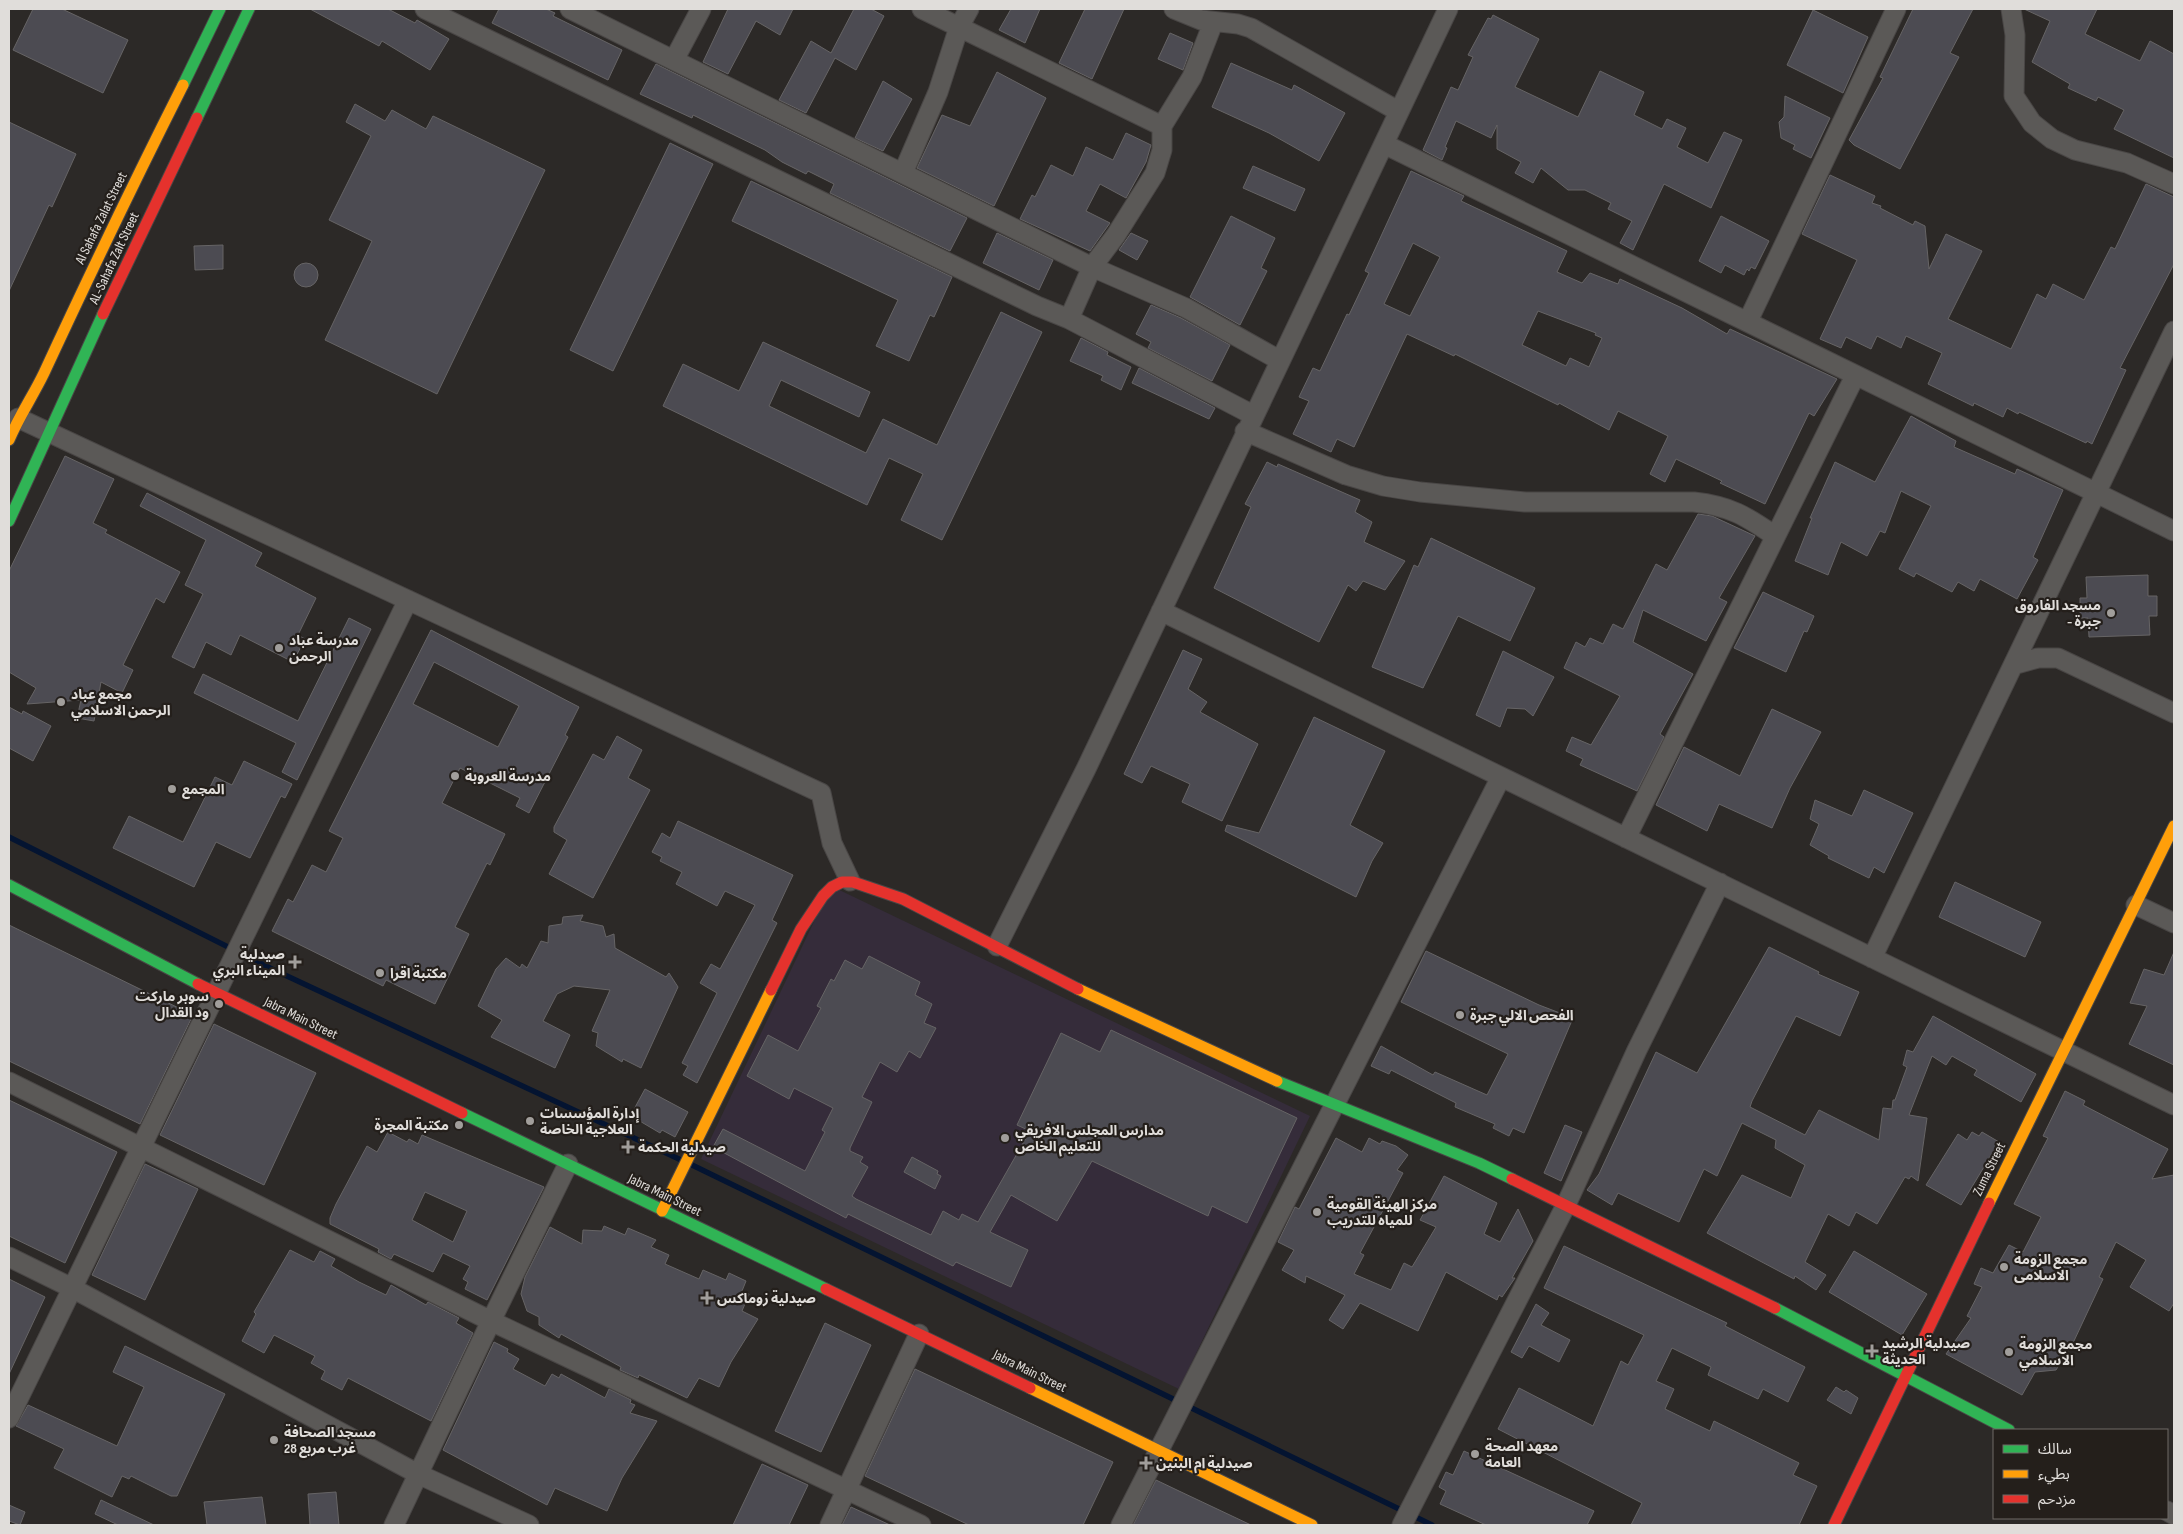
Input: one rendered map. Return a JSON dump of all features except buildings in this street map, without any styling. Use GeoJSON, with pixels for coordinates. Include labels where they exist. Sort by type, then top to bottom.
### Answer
{"type":"FeatureCollection","features":[{"type":"Feature","properties":{"kind":"main road","name":"Al Sahafa Zalat Street"},"geometry":{"type":"LineString","coordinates":[[9,440],[18,418],[40,381],[95,262],[220,9]]}},
{"type":"Feature","properties":{"kind":"main road","name":"AL-Sahafa Zalt Street"},"geometry":{"type":"LineString","coordinates":[[9,521],[126,264],[249,9]]}},
{"type":"Feature","properties":{"kind":"main road","name":"Zuma Street"},"geometry":{"type":"LineString","coordinates":[[1834,1525],[1904,1377],[2174,826]]}},
{"type":"Feature","properties":{"kind":"main road"},"geometry":{"type":"LineString","coordinates":[[662,1211],[801,929],[824,892],[836,883],[850,881],[874,887],[903,900],[1119,1009],[1335,1106],[1479,1163],[1565,1207],[1787,1314],[1904,1377],[2007,1429]]}},
{"type":"Feature","properties":{"kind":"main road","name":"Jabra Main Street"},"geometry":{"type":"LineString","coordinates":[[9,885],[215,993],[1312,1525]]}},
{"type":"Feature","properties":{"kind":"street"},"geometry":{"type":"LineString","coordinates":[[424,9],[1037,306],[1069,319],[1249,423],[1346,475],[1383,486],[1420,492],[1525,502],[1694,502],[1720,505],[1746,516],[1775,536]]}},
{"type":"Feature","properties":{"kind":"street"},"geometry":{"type":"LineString","coordinates":[[570,9],[1092,267],[1186,308],[1279,360]]}},
{"type":"Feature","properties":{"kind":"street"},"geometry":{"type":"LineString","coordinates":[[674,60],[702,9]]}},
{"type":"Feature","properties":{"kind":"street"},"geometry":{"type":"LineString","coordinates":[[922,9],[1162,126]]}},
{"type":"Feature","properties":{"kind":"street"},"geometry":{"type":"LineString","coordinates":[[902,173],[938,92],[959,27],[968,9]]}},
{"type":"Feature","properties":{"kind":"street"},"geometry":{"type":"LineString","coordinates":[[1174,9],[1213,23],[1238,24],[1251,28],[1398,111]]}},
{"type":"Feature","properties":{"kind":"street"},"geometry":{"type":"LineString","coordinates":[[997,946],[1086,769],[1279,360],[1448,9]]}},
{"type":"Feature","properties":{"kind":"street"},"geometry":{"type":"LineString","coordinates":[[1748,321],[1896,9]]}},
{"type":"Feature","properties":{"kind":"street"},"geometry":{"type":"LineString","coordinates":[[2011,9],[2015,35],[2014,96],[2032,123],[2052,140],[2075,150],[2127,163],[2174,184]]}},
{"type":"Feature","properties":{"kind":"street"},"geometry":{"type":"LineString","coordinates":[[1069,319],[1092,267],[1116,235],[1154,173],[1162,150],[1162,126],[1192,77],[1213,23]]}},
{"type":"Feature","properties":{"kind":"street"},"geometry":{"type":"LineString","coordinates":[[1384,144],[2174,531]]}},
{"type":"Feature","properties":{"kind":"street"},"geometry":{"type":"LineString","coordinates":[[1872,958],[2016,664],[2174,331]]}},
{"type":"Feature","properties":{"kind":"street"},"geometry":{"type":"LineString","coordinates":[[1626,838],[1855,376]]}},
{"type":"Feature","properties":{"kind":"street"},"geometry":{"type":"LineString","coordinates":[[18,418],[821,793],[832,843],[850,881]]}},
{"type":"Feature","properties":{"kind":"street"},"geometry":{"type":"LineString","coordinates":[[9,1418],[408,600]]}},
{"type":"Feature","properties":{"kind":"street"},"geometry":{"type":"LineString","coordinates":[[1161,611],[2174,1105]]}},
{"type":"Feature","properties":{"kind":"street"},"geometry":{"type":"LineString","coordinates":[[2016,664],[2038,658],[2058,658],[2174,713]]}},
{"type":"Feature","properties":{"kind":"street"},"geometry":{"type":"LineString","coordinates":[[1121,1525],[1160,1452],[1501,777]]}},
{"type":"Feature","properties":{"kind":"street"},"geometry":{"type":"LineString","coordinates":[[1402,1525],[1565,1207],[1637,1050],[1720,883]]}},
{"type":"Feature","properties":{"kind":"street"},"geometry":{"type":"LineString","coordinates":[[2136,905],[2174,923]]}},
{"type":"Feature","properties":{"kind":"street"},"geometry":{"type":"LineString","coordinates":[[9,1082],[491,1321],[921,1525]]}},
{"type":"Feature","properties":{"kind":"street"},"geometry":{"type":"LineString","coordinates":[[394,1525],[568,1164]]}},
{"type":"Feature","properties":{"kind":"street"},"geometry":{"type":"LineString","coordinates":[[9,1257],[72,1288],[418,1474],[529,1525]]}},
{"type":"Feature","properties":{"kind":"street"},"geometry":{"type":"LineString","coordinates":[[830,1525],[919,1334]]}},
{"type":"Feature","properties":{"kind":"shaded area","name":"مدارس المجلس الافريقي للتعليم الخاص"},"geometry":{"type":"Polygon","coordinates":[[[831,886],[1310,1116],[1179,1389],[701,1159],[831,886]]]}},
{"type":"Feature","properties":{"kind":"waterway"},"geometry":{"type":"LineString","coordinates":[[9,837],[272,969],[679,1159]]}},
{"type":"Feature","properties":{"kind":"waterway"},"geometry":{"type":"LineString","coordinates":[[692,1165],[1432,1525]]}},
{"type":"Feature","properties":{"kind":"traffic: fast"},"geometry":{"type":"LineString","coordinates":[[183,85],[220,9]]}},
{"type":"Feature","properties":{"kind":"traffic: fast"},"geometry":{"type":"LineString","coordinates":[[197,118],[249,9]]}},
{"type":"Feature","properties":{"kind":"traffic: fast"},"geometry":{"type":"LineString","coordinates":[[9,521],[103,314]]}},
{"type":"Feature","properties":{"kind":"traffic: fast"},"geometry":{"type":"LineString","coordinates":[[9,885],[198,984]]}},
{"type":"Feature","properties":{"kind":"traffic: fast"},"geometry":{"type":"LineString","coordinates":[[1277,1081],[1479,1163],[1512,1179]]}},
{"type":"Feature","properties":{"kind":"traffic: fast"},"geometry":{"type":"LineString","coordinates":[[462,1113],[826,1289]]}},
{"type":"Feature","properties":{"kind":"traffic: fast"},"geometry":{"type":"LineString","coordinates":[[1775,1308],[2007,1429]]}},
{"type":"Feature","properties":{"kind":"traffic: slow"},"geometry":{"type":"LineString","coordinates":[[9,440],[44,373],[112,228],[183,85]]}},
{"type":"Feature","properties":{"kind":"traffic: slow"},"geometry":{"type":"LineString","coordinates":[[1989,1203],[2174,826]]}},
{"type":"Feature","properties":{"kind":"traffic: slow"},"geometry":{"type":"LineString","coordinates":[[1078,989],[1277,1081]]}},
{"type":"Feature","properties":{"kind":"traffic: slow"},"geometry":{"type":"LineString","coordinates":[[662,1211],[771,990]]}},
{"type":"Feature","properties":{"kind":"traffic: slow"},"geometry":{"type":"LineString","coordinates":[[1030,1388],[1312,1525]]}},
{"type":"Feature","properties":{"kind":"traffic: jam"},"geometry":{"type":"LineString","coordinates":[[103,314],[197,118]]}},
{"type":"Feature","properties":{"kind":"traffic: jam"},"geometry":{"type":"LineString","coordinates":[[771,990],[801,929],[823,896],[832,887],[842,882],[853,882],[903,899],[1078,989]]}},
{"type":"Feature","properties":{"kind":"traffic: jam"},"geometry":{"type":"LineString","coordinates":[[198,984],[462,1113]]}},
{"type":"Feature","properties":{"kind":"traffic: jam"},"geometry":{"type":"LineString","coordinates":[[1512,1179],[1775,1308]]}},
{"type":"Feature","properties":{"kind":"traffic: jam"},"geometry":{"type":"LineString","coordinates":[[1834,1525],[1989,1203]]}},
{"type":"Feature","properties":{"kind":"traffic: jam"},"geometry":{"type":"LineString","coordinates":[[826,1289],[1030,1388]]}},
{"type":"Feature","properties":{"kind":"place","name":"مسجد الفاروق - جبرة"},"geometry":{"type":"Point","coordinates":[2111,613]}},
{"type":"Feature","properties":{"kind":"place","name":"مدرسة عباد الرحمن"},"geometry":{"type":"Point","coordinates":[279,648]}},
{"type":"Feature","properties":{"kind":"place","name":"مجمع عباد الرحمن الاسلامي"},"geometry":{"type":"Point","coordinates":[61,702]}},
{"type":"Feature","properties":{"kind":"place","name":"مدرسة العروبة"},"geometry":{"type":"Point","coordinates":[455,776]}},
{"type":"Feature","properties":{"kind":"place","name":"المجمع"},"geometry":{"type":"Point","coordinates":[172,789]}},
{"type":"Feature","properties":{"kind":"place","name":"صيدلية الميناء البري"},"geometry":{"type":"Point","coordinates":[295,962]}},
{"type":"Feature","properties":{"kind":"place","name":"مكتبة اقرا"},"geometry":{"type":"Point","coordinates":[380,973]}},
{"type":"Feature","properties":{"kind":"place","name":"سوبر ماركت ود القدال"},"geometry":{"type":"Point","coordinates":[219,1004]}},
{"type":"Feature","properties":{"kind":"place","name":"الفحص الالي جبرة"},"geometry":{"type":"Point","coordinates":[1460,1015]}},
{"type":"Feature","properties":{"kind":"place","name":"إدارة المؤسسات العلاجية الخاصة"},"geometry":{"type":"Point","coordinates":[530,1121]}},
{"type":"Feature","properties":{"kind":"place","name":"مكتبة المجرة"},"geometry":{"type":"Point","coordinates":[459,1125]}},
{"type":"Feature","properties":{"kind":"place","name":"مدارس المجلس الافريقي للتعليم الخاص"},"geometry":{"type":"Point","coordinates":[1005,1138]}},
{"type":"Feature","properties":{"kind":"place","name":"صيدلية الحكمة"},"geometry":{"type":"Point","coordinates":[628,1147]}},
{"type":"Feature","properties":{"kind":"place","name":"مركز الهيئة القومية للمياه للتدريب"},"geometry":{"type":"Point","coordinates":[1317,1212]}},
{"type":"Feature","properties":{"kind":"place","name":"مجمع الزومة الاسلامى"},"geometry":{"type":"Point","coordinates":[2004,1267]}},
{"type":"Feature","properties":{"kind":"place","name":"صيدلية زوماكس"},"geometry":{"type":"Point","coordinates":[707,1298]}},
{"type":"Feature","properties":{"kind":"place","name":"صيدلية الرشيد الحديثة"},"geometry":{"type":"Point","coordinates":[1872,1351]}},
{"type":"Feature","properties":{"kind":"place","name":"مجمع الزومة الاسلامي"},"geometry":{"type":"Point","coordinates":[2009,1352]}},
{"type":"Feature","properties":{"kind":"place","name":"مسجد الصحافة غرب مربع 28"},"geometry":{"type":"Point","coordinates":[274,1440]}},
{"type":"Feature","properties":{"kind":"place","name":"معهد الصحة العامة"},"geometry":{"type":"Point","coordinates":[1475,1454]}},
{"type":"Feature","properties":{"kind":"place","name":"صيدلية ام البنين"},"geometry":{"type":"Point","coordinates":[1146,1463]}}]}
